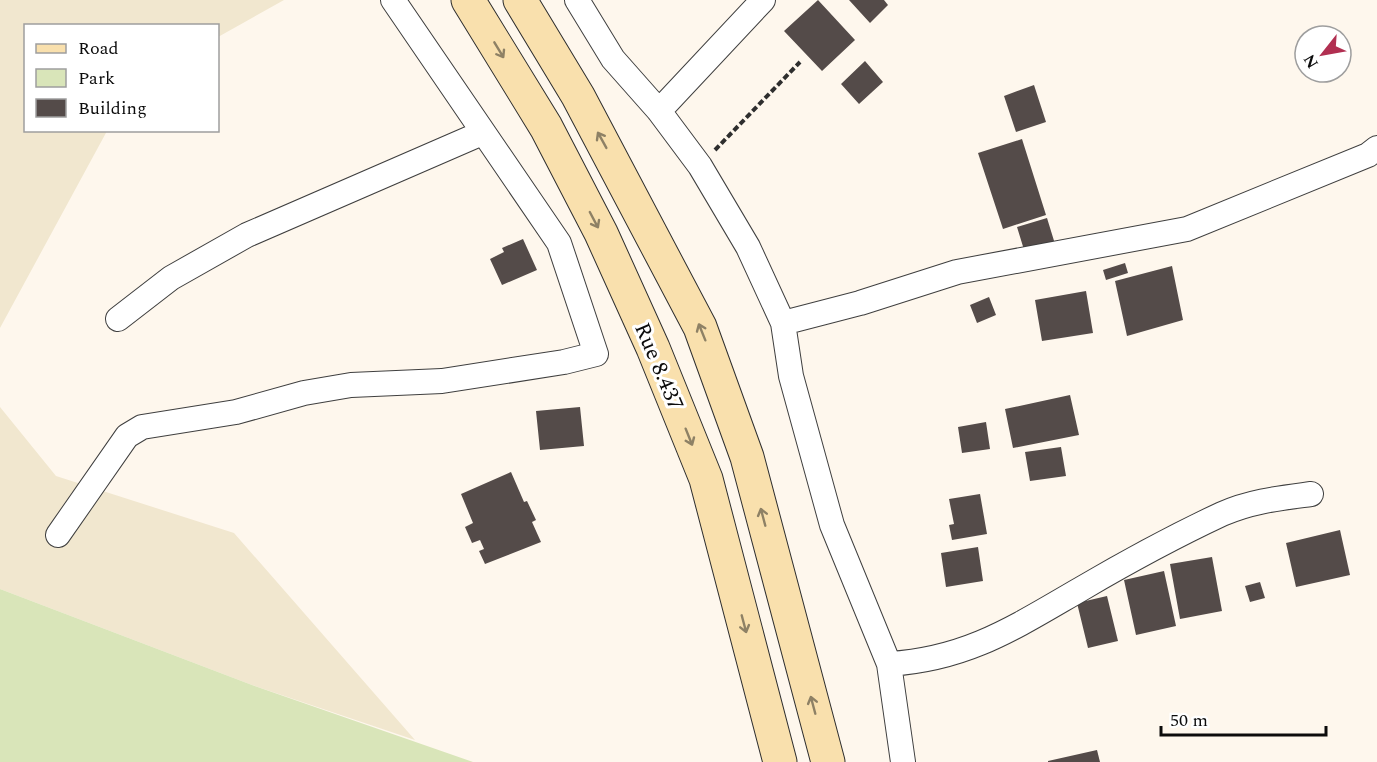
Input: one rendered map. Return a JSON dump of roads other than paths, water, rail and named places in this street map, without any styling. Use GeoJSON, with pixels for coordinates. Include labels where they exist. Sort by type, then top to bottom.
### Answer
{"type":"FeatureCollection","features":[{"type":"Feature","properties":{"kind":"main road","name":"Rue 8.437"},"geometry":{"type":"LineString","coordinates":[[468,0],[546,127],[601,233],[662,370],[706,479],[780,762]]}},
{"type":"Feature","properties":{"kind":"main road"},"geometry":{"type":"LineString","coordinates":[[520,0],[584,106],[700,327],[747,457],[828,762]]}},
{"type":"Feature","properties":{"kind":"street"},"geometry":{"type":"LineString","coordinates":[[58,535],[127,436],[142,427],[236,412],[304,393],[351,385],[442,381],[564,362],[596,354],[560,243],[482,133],[393,0]]}},
{"type":"Feature","properties":{"kind":"street"},"geometry":{"type":"LineString","coordinates":[[577,0],[613,59],[659,111],[700,166],[748,247],[783,323],[791,376],[832,525],[889,664],[903,762]]}},
{"type":"Feature","properties":{"kind":"street"},"geometry":{"type":"LineString","coordinates":[[659,111],[763,0]]}},
{"type":"Feature","properties":{"kind":"street"},"geometry":{"type":"LineString","coordinates":[[118,320],[171,279],[247,235],[482,133]]}},
{"type":"Feature","properties":{"kind":"street"},"geometry":{"type":"LineString","coordinates":[[783,323],[860,303],[957,272],[1187,229],[1368,155],[1377,148]]}},
{"type":"Feature","properties":{"kind":"street"},"geometry":{"type":"LineString","coordinates":[[889,664],[920,662],[967,650],[992,640],[1094,581],[1223,513],[1260,501],[1311,494]]}}]}
